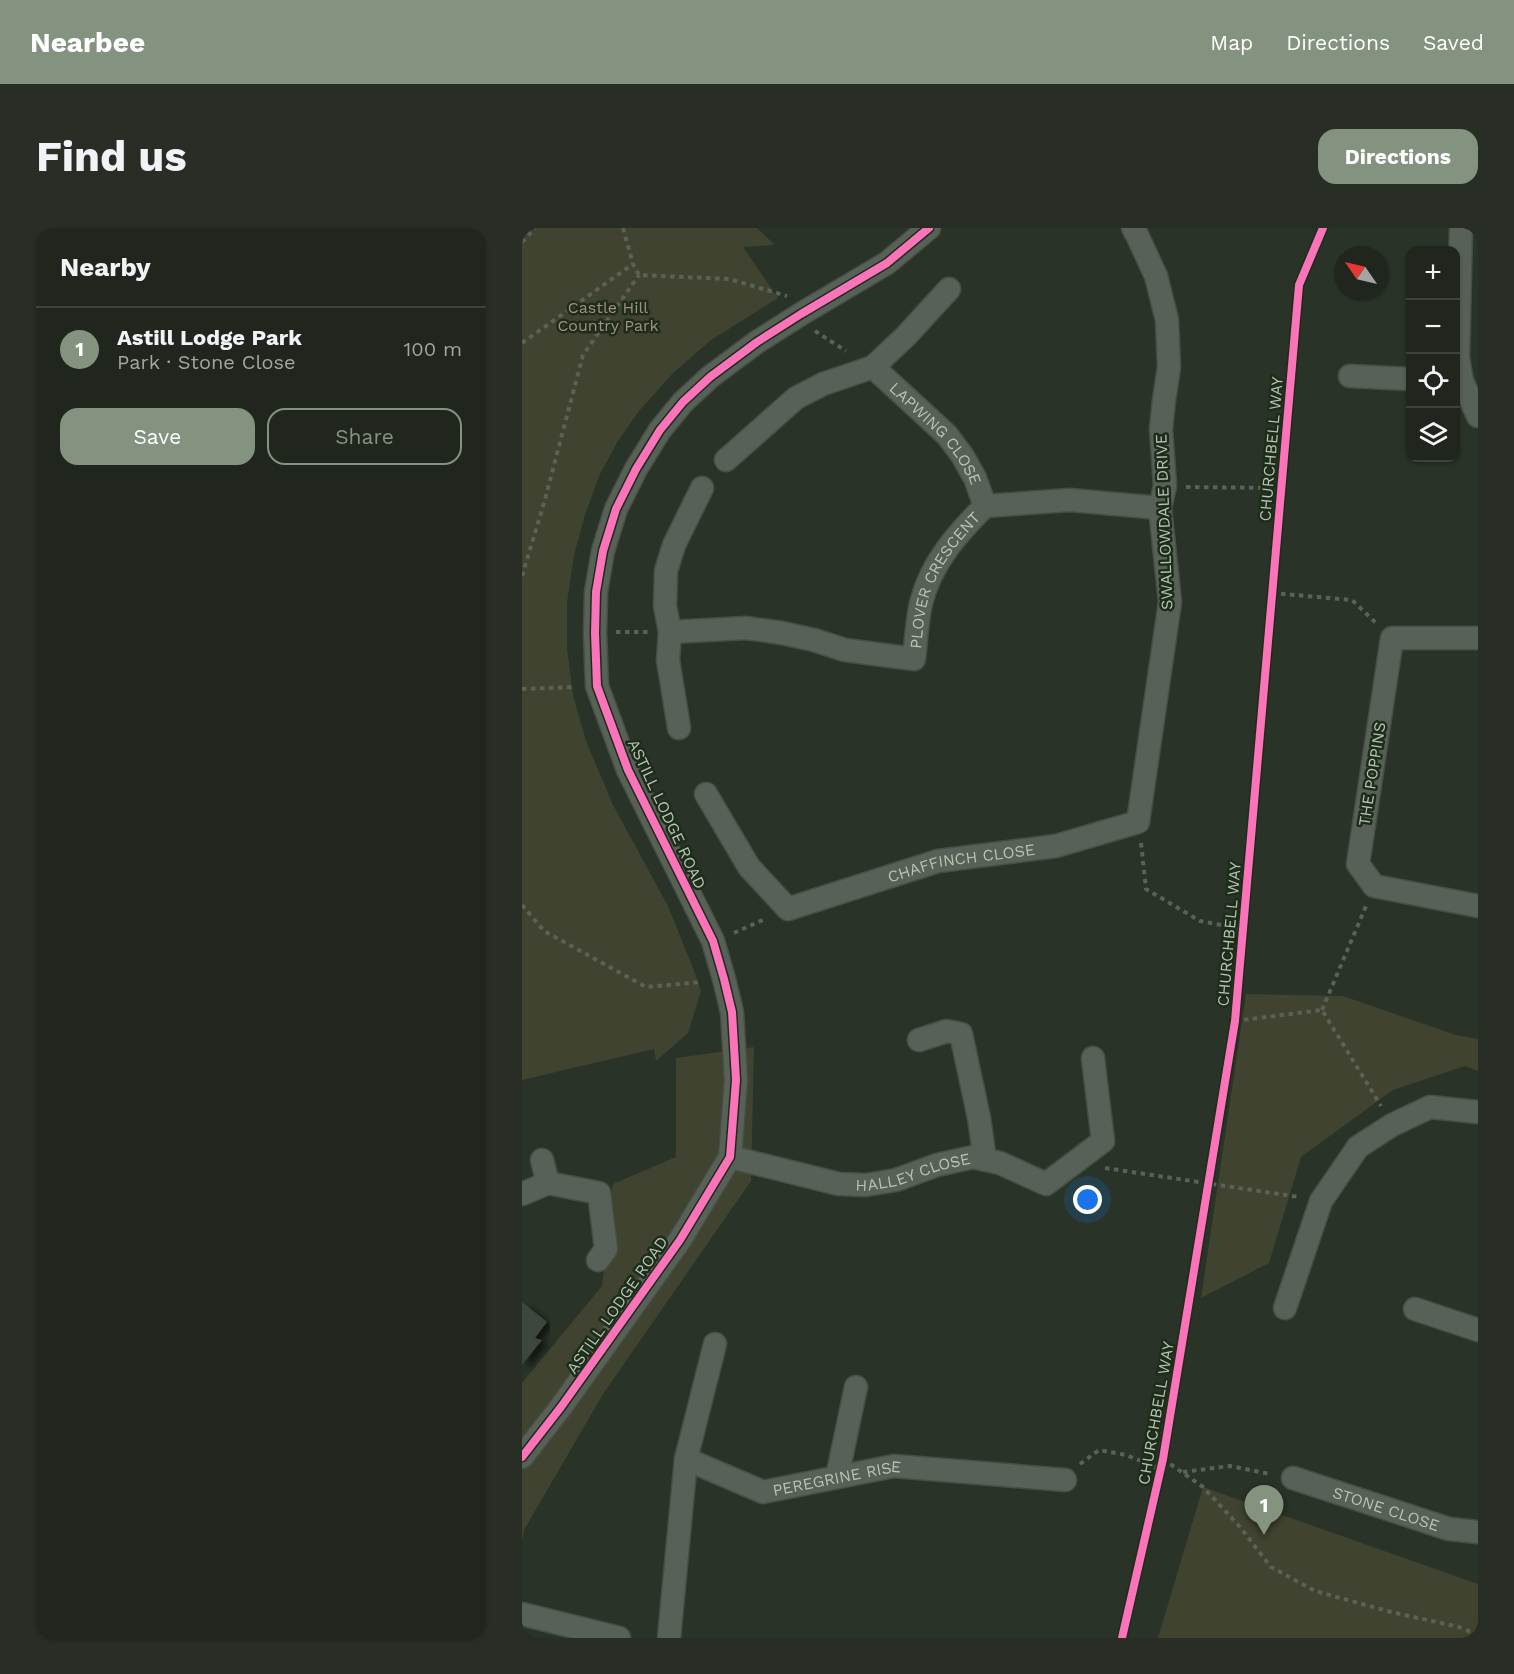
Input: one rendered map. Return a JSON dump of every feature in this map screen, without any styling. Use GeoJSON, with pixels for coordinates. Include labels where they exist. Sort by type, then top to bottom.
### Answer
{"type":"FeatureCollection","features":[{"type":"Feature","properties":{"kind":"street","name":"ASTILL LODGE ROAD"},"geometry":{"type":"LineString","coordinates":[[523,1454],[561,1407],[680,1240],[730,1157],[736,1080],[732,1012],[724,979],[713,941],[628,770],[597,686],[596,592],[603,551],[616,509],[636,469],[660,430],[683,402],[710,377],[757,342],[887,263],[929,228]]}},
{"type":"Feature","properties":{"kind":"street","name":"SWALLOWDALE DRIVE"},"geometry":{"type":"LineString","coordinates":[[1133,228],[1156,276],[1167,320],[1169,367],[1161,429],[1170,602],[1138,822]]}},
{"type":"Feature","properties":{"kind":"street"},"geometry":{"type":"LineString","coordinates":[[1458,354],[1461,228]]}},
{"type":"Feature","properties":{"kind":"street"},"geometry":{"type":"LineString","coordinates":[[726,460],[796,398],[823,384],[873,367],[906,336],[949,289]]}},
{"type":"Feature","properties":{"kind":"street","name":"LAPWING CLOSE"},"geometry":{"type":"LineString","coordinates":[[873,367],[947,435],[975,478],[986,506]]}},
{"type":"Feature","properties":{"kind":"street"},"geometry":{"type":"LineString","coordinates":[[1350,376],[1406,379]]}},
{"type":"Feature","properties":{"kind":"street"},"geometry":{"type":"LineString","coordinates":[[1460,383],[1478,416]]}},
{"type":"Feature","properties":{"kind":"street"},"geometry":{"type":"LineString","coordinates":[[679,728],[668,660],[670,632],[664,606],[666,571],[675,545],[702,488]]}},
{"type":"Feature","properties":{"kind":"street","name":"PLOVER CRESCENT"},"geometry":{"type":"LineString","coordinates":[[670,632],[746,628],[814,640],[845,650],[914,659],[921,603],[932,573],[964,527],[986,506],[1163,497]]}},
{"type":"Feature","properties":{"kind":"street"},"geometry":{"type":"LineString","coordinates":[[1392,638],[1478,638]]}},
{"type":"Feature","properties":{"kind":"street","name":"THE POPPINS"},"geometry":{"type":"LineString","coordinates":[[1374,886],[1358,864],[1392,638]]}},
{"type":"Feature","properties":{"kind":"street"},"geometry":{"type":"LineString","coordinates":[[706,794],[749,867],[788,909]]}},
{"type":"Feature","properties":{"kind":"street","name":"CHAFFINCH CLOSE"},"geometry":{"type":"LineString","coordinates":[[788,909],[938,861],[1056,846],[1138,822]]}},
{"type":"Feature","properties":{"kind":"street"},"geometry":{"type":"LineString","coordinates":[[1374,886],[1478,906]]}},
{"type":"Feature","properties":{"kind":"street"},"geometry":{"type":"LineString","coordinates":[[919,1040],[947,1031],[960,1034],[979,1118],[985,1160]]}},
{"type":"Feature","properties":{"kind":"street","name":"HALLEY CLOSE"},"geometry":{"type":"LineString","coordinates":[[730,1157],[839,1184],[866,1185],[896,1180],[946,1163],[973,1157],[1000,1163],[1046,1184],[1103,1141],[1093,1058]]}},
{"type":"Feature","properties":{"kind":"street"},"geometry":{"type":"LineString","coordinates":[[1285,1308],[1321,1201],[1358,1147],[1392,1125],[1430,1107],[1478,1112]]}},
{"type":"Feature","properties":{"kind":"street"},"geometry":{"type":"LineString","coordinates":[[542,1160],[548,1183]]}},
{"type":"Feature","properties":{"kind":"street"},"geometry":{"type":"LineString","coordinates":[[522,1194],[548,1183],[599,1193],[606,1250],[598,1260]]}},
{"type":"Feature","properties":{"kind":"street"},"geometry":{"type":"LineString","coordinates":[[1415,1309],[1478,1330]]}},
{"type":"Feature","properties":{"kind":"street"},"geometry":{"type":"LineString","coordinates":[[669,1638],[686,1459],[715,1344]]}},
{"type":"Feature","properties":{"kind":"street"},"geometry":{"type":"LineString","coordinates":[[837,1477],[856,1387]]}},
{"type":"Feature","properties":{"kind":"street","name":"PEREGRINE RISE"},"geometry":{"type":"LineString","coordinates":[[686,1459],[763,1492],[894,1466],[1065,1480]]}},
{"type":"Feature","properties":{"kind":"street","name":"STONE CLOSE"},"geometry":{"type":"LineString","coordinates":[[1293,1478],[1449,1529],[1478,1532]]}},
{"type":"Feature","properties":{"kind":"street"},"geometry":{"type":"LineString","coordinates":[[522,1614],[619,1638]]}},
{"type":"Feature","properties":{"kind":"path"},"geometry":{"type":"LineString","coordinates":[[522,242],[536,228]]}},
{"type":"Feature","properties":{"kind":"path"},"geometry":{"type":"LineString","coordinates":[[623,228],[633,264],[639,275]]}},
{"type":"Feature","properties":{"kind":"path"},"geometry":{"type":"LineString","coordinates":[[522,343],[633,264]]}},
{"type":"Feature","properties":{"kind":"path"},"geometry":{"type":"LineString","coordinates":[[639,275],[729,279],[791,297],[809,327],[873,367]]}},
{"type":"Feature","properties":{"kind":"path"},"geometry":{"type":"LineString","coordinates":[[522,576],[583,355],[639,275]]}},
{"type":"Feature","properties":{"kind":"path"},"geometry":{"type":"LineString","coordinates":[[1163,497],[1281,488]]}},
{"type":"Feature","properties":{"kind":"path"},"geometry":{"type":"LineString","coordinates":[[1271,604],[1273,581]]}},
{"type":"Feature","properties":{"kind":"path"},"geometry":{"type":"LineString","coordinates":[[1272,593],[1352,600],[1392,638]]}},
{"type":"Feature","properties":{"kind":"path"},"geometry":{"type":"LineString","coordinates":[[595,633],[670,632]]}},
{"type":"Feature","properties":{"kind":"path"},"geometry":{"type":"LineString","coordinates":[[522,689],[597,686]]}},
{"type":"Feature","properties":{"kind":"path"},"geometry":{"type":"LineString","coordinates":[[1138,822],[1146,889],[1200,921],[1243,929]]}},
{"type":"Feature","properties":{"kind":"path"},"geometry":{"type":"LineString","coordinates":[[1322,1010],[1374,886]]}},
{"type":"Feature","properties":{"kind":"path"},"geometry":{"type":"LineString","coordinates":[[522,905],[544,931],[646,987],[724,979]]}},
{"type":"Feature","properties":{"kind":"path"},"geometry":{"type":"LineString","coordinates":[[713,941],[788,909]]}},
{"type":"Feature","properties":{"kind":"path"},"geometry":{"type":"LineString","coordinates":[[1235,1021],[1322,1010]]}},
{"type":"Feature","properties":{"kind":"path"},"geometry":{"type":"LineString","coordinates":[[1322,1010],[1392,1125]]}},
{"type":"Feature","properties":{"kind":"path"},"geometry":{"type":"LineString","coordinates":[[1073,1164],[1321,1201]]}},
{"type":"Feature","properties":{"kind":"path"},"geometry":{"type":"LineString","coordinates":[[1206,1196],[1210,1172]]}},
{"type":"Feature","properties":{"kind":"path"},"geometry":{"type":"LineString","coordinates":[[1065,1480],[1075,1468],[1099,1450],[1126,1455],[1161,1469]]}},
{"type":"Feature","properties":{"kind":"path"},"geometry":{"type":"LineString","coordinates":[[1163,1459],[1203,1487],[1240,1527],[1271,1567],[1315,1591],[1391,1612],[1459,1627],[1478,1635]]}},
{"type":"Feature","properties":{"kind":"path"},"geometry":{"type":"LineString","coordinates":[[1182,1472],[1230,1467],[1293,1478]]}},
{"type":"Feature","properties":{"kind":"green space","name":"Castle Hill Country Park"},"geometry":{"type":"Polygon","coordinates":[[[522,228],[757,228],[775,245],[743,247],[778,298],[711,340],[673,373],[639,411],[618,441],[600,474],[585,515],[574,555],[567,603],[567,648],[573,695],[586,741],[613,805],[668,906],[701,991],[688,1033],[656,1061],[654,1049],[522,1080],[522,228]]]}},
{"type":"Feature","properties":{"kind":"green space"},"geometry":{"type":"Polygon","coordinates":[[[1246,994],[1343,996],[1456,1035],[1478,1039],[1478,1071],[1465,1066],[1393,1090],[1301,1157],[1269,1263],[1201,1298],[1246,994]]]}},
{"type":"Feature","properties":{"kind":"green space"},"geometry":{"type":"Polygon","coordinates":[[[754,1047],[751,1181],[603,1394],[524,1530],[522,1542],[522,1383],[602,1286],[604,1268],[616,1255],[609,1201],[613,1184],[676,1157],[676,1058],[754,1047]]]}},
{"type":"Feature","properties":{"kind":"green space"},"geometry":{"type":"Polygon","coordinates":[[[1203,1487],[1478,1584],[1478,1638],[1158,1638],[1203,1487]]]}},
{"type":"Feature","properties":{"kind":"building"},"geometry":{"type":"Polygon","coordinates":[[[522,1302],[547,1322],[535,1338],[542,1340],[522,1365],[522,1302]]]}},
{"type":"Feature","properties":{"kind":"cycle path"},"geometry":{"type":"LineString","coordinates":[[522,1457],[561,1407],[680,1240],[730,1157],[736,1080],[732,1012],[724,979],[713,941],[628,770],[597,686],[596,592],[603,551],[616,509],[636,469],[660,430],[683,402],[710,377],[757,342],[887,263],[929,228]]}},
{"type":"Feature","properties":{"kind":"cycle path","name":"CHURCHBELL WAY"},"geometry":{"type":"LineString","coordinates":[[1122,1638],[1163,1459],[1235,1021],[1299,285],[1323,228]]}},
{"type":"Feature","properties":{"kind":"place","name":"Astill Lodge Park"},"geometry":{"type":"Point","coordinates":[1264,1535]}}]}
